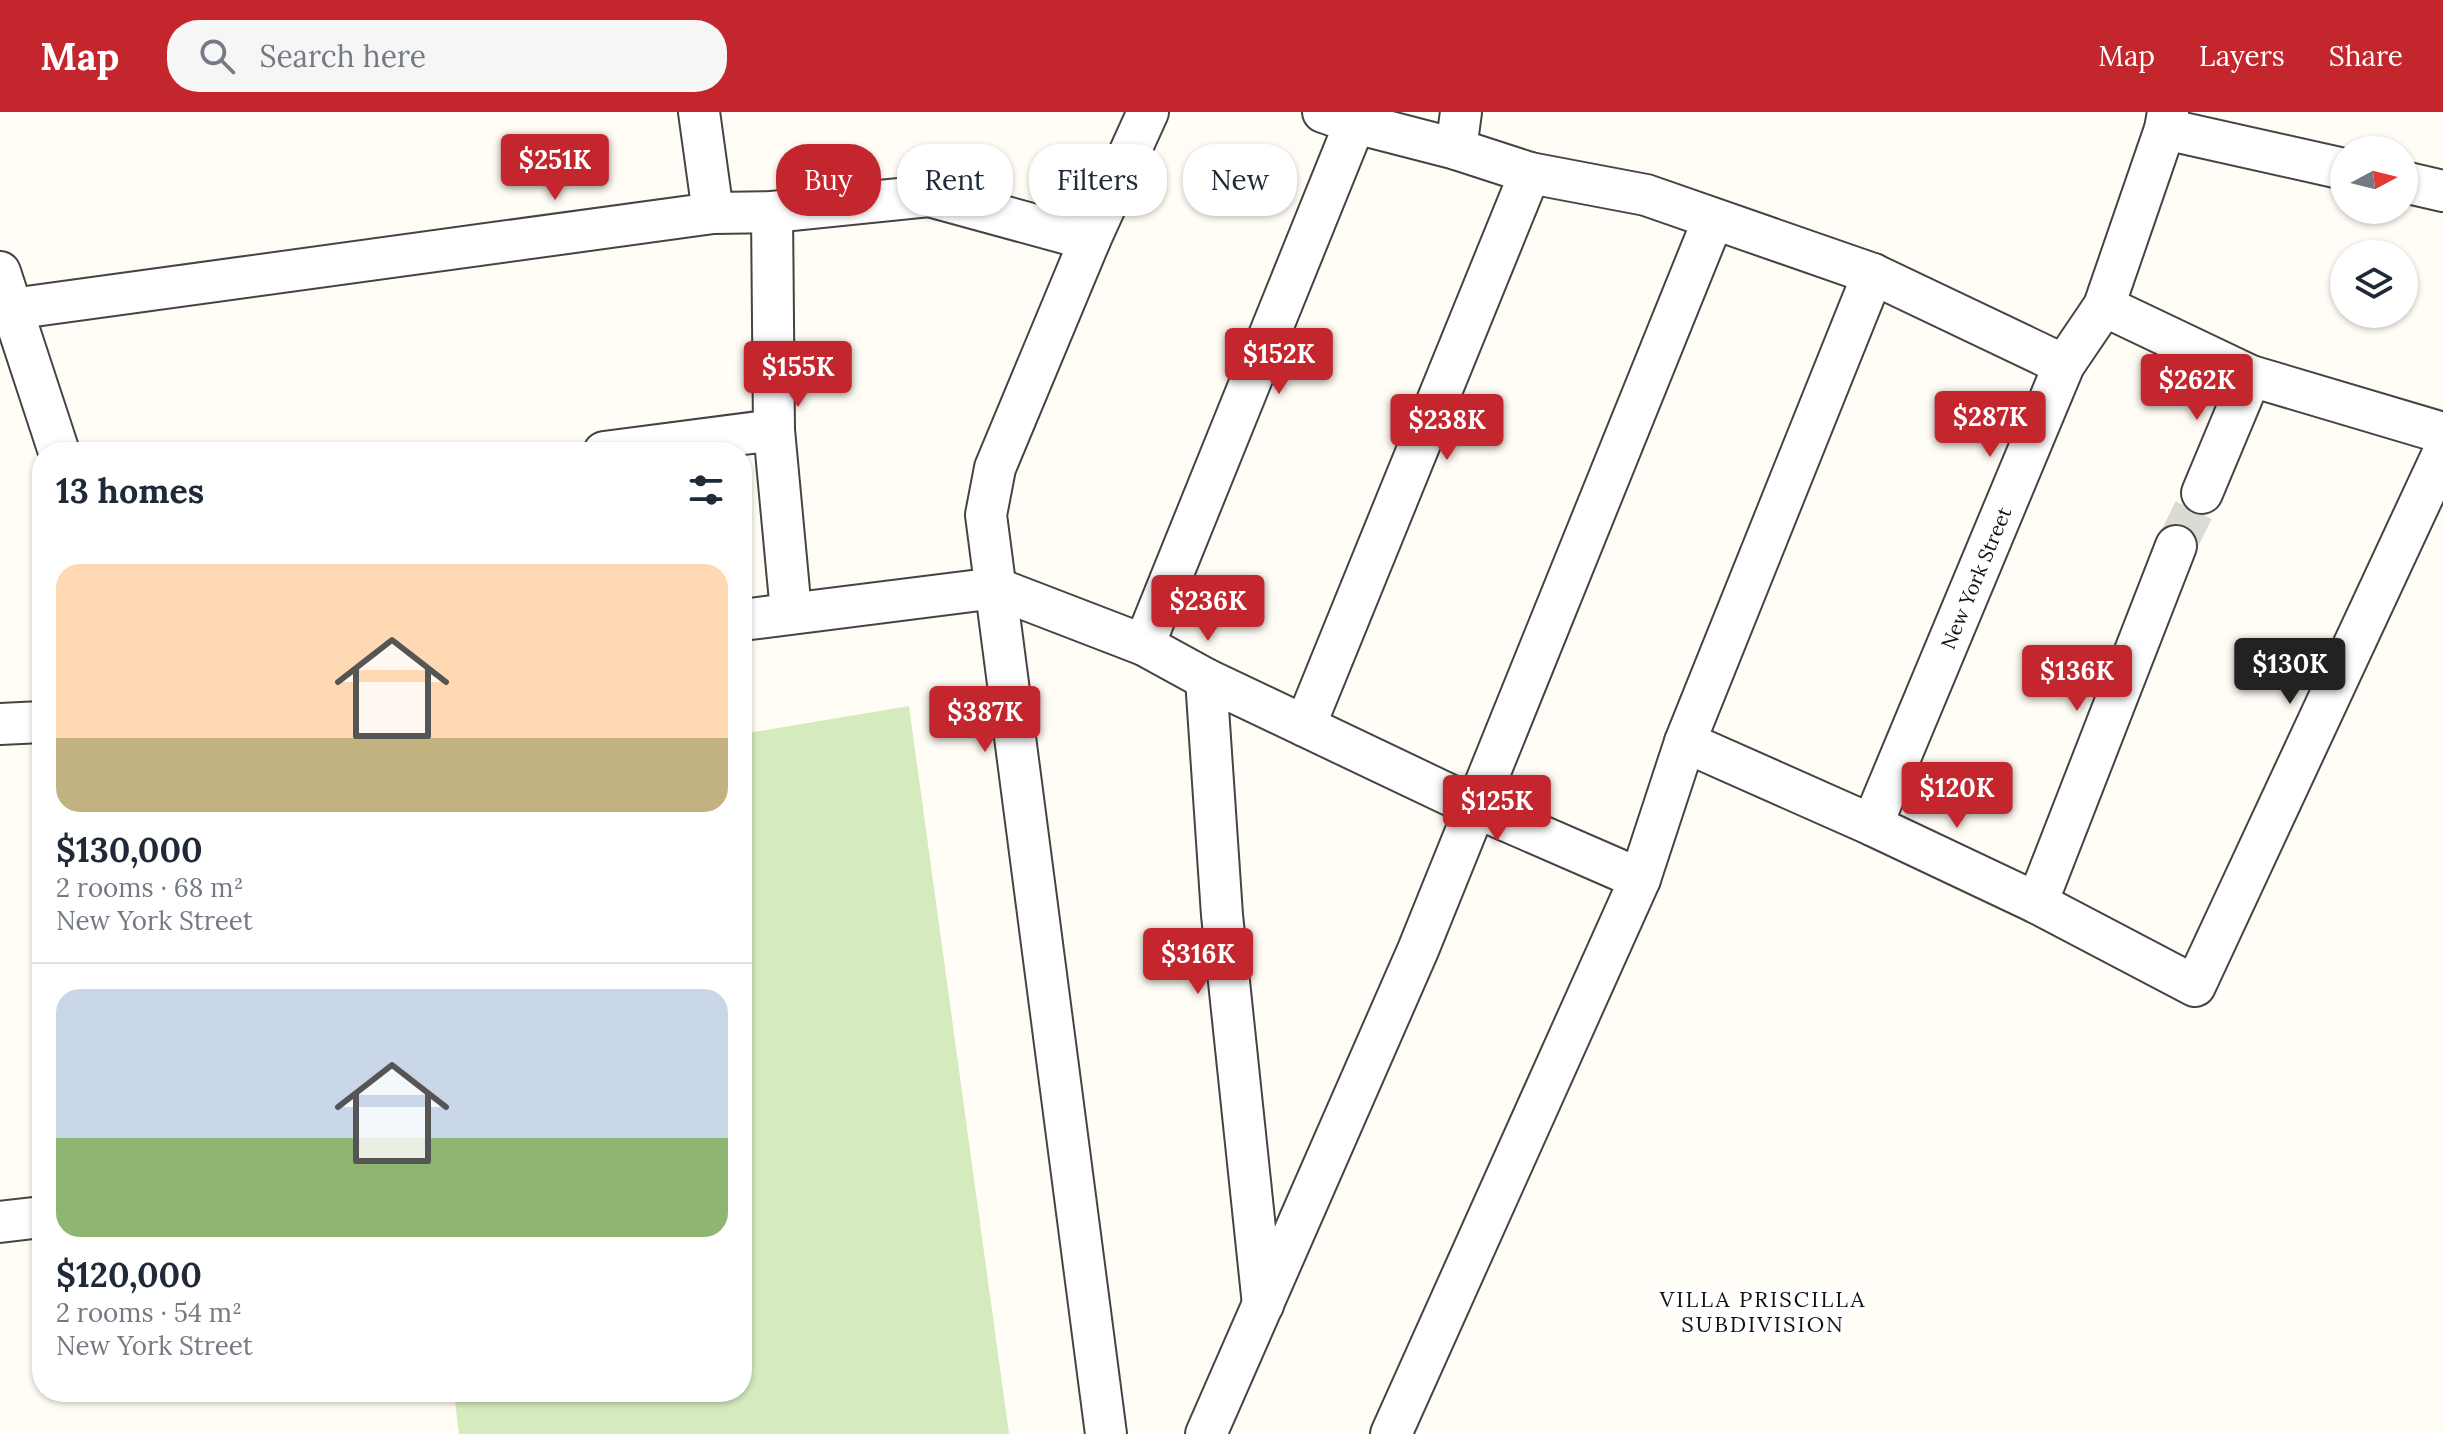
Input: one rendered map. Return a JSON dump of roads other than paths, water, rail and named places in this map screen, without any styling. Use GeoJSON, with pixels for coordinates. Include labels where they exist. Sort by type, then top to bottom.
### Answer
{"type":"FeatureCollection","features":[{"type":"Feature","properties":{"kind":"street"},"geometry":{"type":"LineString","coordinates":[[699,112],[713,213]]}},
{"type":"Feature","properties":{"kind":"street"},"geometry":{"type":"LineString","coordinates":[[1106,1434],[986,515],[995,468],[1090,240],[1148,112]]}},
{"type":"Feature","properties":{"kind":"street"},"geometry":{"type":"LineString","coordinates":[[1144,645],[1339,118],[1458,130],[1530,173],[1646,195],[1873,274],[2064,365]]}},
{"type":"Feature","properties":{"kind":"street"},"geometry":{"type":"LineString","coordinates":[[2167,121],[2330,165]]}},
{"type":"Feature","properties":{"kind":"street","name":"New York Street"},"geometry":{"type":"LineString","coordinates":[[1872,825],[2064,365],[2104,306],[2167,121]]}},
{"type":"Feature","properties":{"kind":"street"},"geometry":{"type":"LineString","coordinates":[[1305,726],[1530,173]]}},
{"type":"Feature","properties":{"kind":"street"},"geometry":{"type":"LineString","coordinates":[[2418,185],[2443,191]]}},
{"type":"Feature","properties":{"kind":"street"},"geometry":{"type":"LineString","coordinates":[[56,442],[6,290],[713,213],[772,212],[929,196],[1090,240]]}},
{"type":"Feature","properties":{"kind":"street"},"geometry":{"type":"LineString","coordinates":[[772,212],[774,430],[791,612]]}},
{"type":"Feature","properties":{"kind":"street"},"geometry":{"type":"LineString","coordinates":[[1206,1434],[1477,808],[1713,220]]}},
{"type":"Feature","properties":{"kind":"street"},"geometry":{"type":"LineString","coordinates":[[1391,1434],[1640,879],[1685,742],[1873,274]]}},
{"type":"Feature","properties":{"kind":"street"},"geometry":{"type":"LineString","coordinates":[[2104,306],[2251,376],[2443,433]]}},
{"type":"Feature","properties":{"kind":"street"},"geometry":{"type":"LineString","coordinates":[[2202,493],[2251,376]]}},
{"type":"Feature","properties":{"kind":"street"},"geometry":{"type":"LineString","coordinates":[[681,442],[774,430]]}},
{"type":"Feature","properties":{"kind":"street"},"geometry":{"type":"LineString","coordinates":[[1685,742],[2037,903],[2195,986],[2443,453]]}},
{"type":"Feature","properties":{"kind":"street"},"geometry":{"type":"LineString","coordinates":[[2037,903],[2176,546]]}},
{"type":"Feature","properties":{"kind":"street"},"geometry":{"type":"LineString","coordinates":[[752,618],[996,588],[1144,645],[1206,679],[1477,808],[1640,879]]}},
{"type":"Feature","properties":{"kind":"street"},"geometry":{"type":"LineString","coordinates":[[1206,679],[1222,915],[1263,1307]]}},
{"type":"Feature","properties":{"kind":"street"},"geometry":{"type":"LineString","coordinates":[[0,724],[32,722]]}},
{"type":"Feature","properties":{"kind":"street"},"geometry":{"type":"LineString","coordinates":[[0,1222],[32,1218]]}},
{"type":"Feature","properties":{"kind":"tunnel"},"geometry":{"type":"LineString","coordinates":[[2176,546],[2202,493]]}},
{"type":"Feature","properties":{"kind":"district","name":"VILLA PRISCILLA SUBDIVISION"},"geometry":{"type":"Point","coordinates":[1763,1312]}}]}
